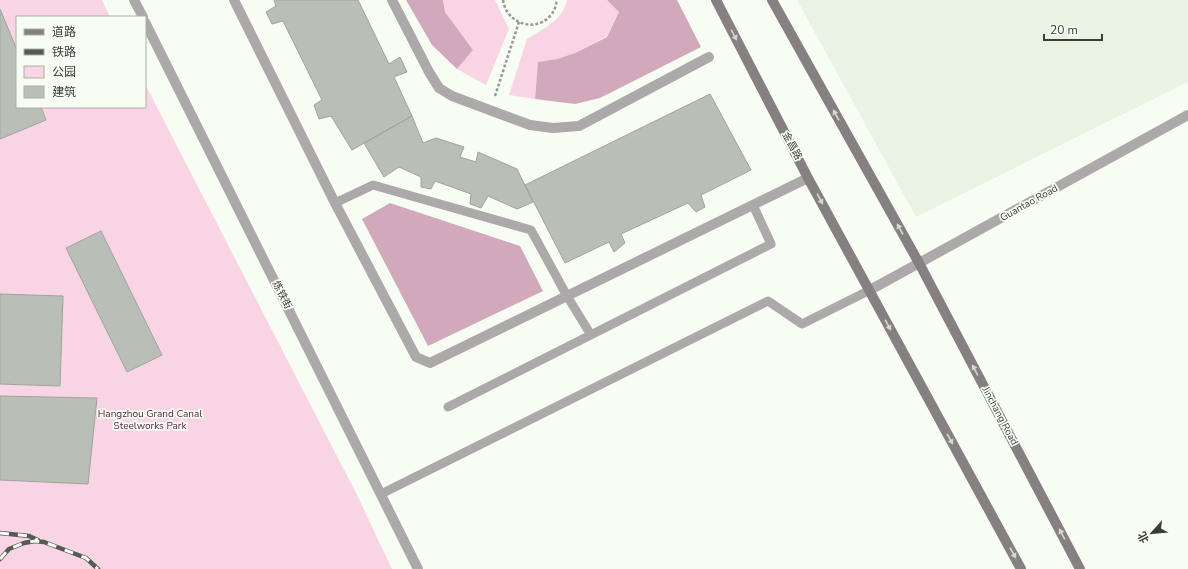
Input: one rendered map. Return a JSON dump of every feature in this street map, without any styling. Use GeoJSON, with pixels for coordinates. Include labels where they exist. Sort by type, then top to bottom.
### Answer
{"type":"FeatureCollection","features":[{"type":"Feature","properties":{"kind":"main road","name":"金昌路"},"geometry":{"type":"LineString","coordinates":[[716,0],[808,178],[870,290]]}},
{"type":"Feature","properties":{"kind":"main road"},"geometry":{"type":"LineString","coordinates":[[772,0],[919,263]]}},
{"type":"Feature","properties":{"kind":"main road","name":"Jinchang Road"},"geometry":{"type":"LineString","coordinates":[[919,263],[1080,569]]}},
{"type":"Feature","properties":{"kind":"main road"},"geometry":{"type":"LineString","coordinates":[[870,290],[1021,569]]}},
{"type":"Feature","properties":{"kind":"street"},"geometry":{"type":"LineString","coordinates":[[134,0],[142,16]]}},
{"type":"Feature","properties":{"kind":"street"},"geometry":{"type":"LineString","coordinates":[[234,0],[335,203],[416,357],[430,363],[808,178]]}},
{"type":"Feature","properties":{"kind":"street"},"geometry":{"type":"LineString","coordinates":[[392,0],[429,72],[439,88],[452,96],[530,125],[553,128],[579,126],[708,57]]}},
{"type":"Feature","properties":{"kind":"street","name":"炼铁街"},"geometry":{"type":"LineString","coordinates":[[146,24],[418,569]]}},
{"type":"Feature","properties":{"kind":"street","name":"Guantao Road"},"geometry":{"type":"LineString","coordinates":[[870,290],[1188,115]]}},
{"type":"Feature","properties":{"kind":"lane"},"geometry":{"type":"LineString","coordinates":[[335,203],[373,185],[531,230],[567,296],[591,335]]}},
{"type":"Feature","properties":{"kind":"lane"},"geometry":{"type":"LineString","coordinates":[[448,406],[771,244],[753,205]]}},
{"type":"Feature","properties":{"kind":"lane"},"geometry":{"type":"LineString","coordinates":[[381,494],[768,301],[802,324],[870,290]]}},
{"type":"Feature","properties":{"kind":"path"},"geometry":{"type":"LineString","coordinates":[[503,0],[506,11],[511,17],[519,22],[527,24],[536,24],[544,21],[551,15],[557,0]]}},
{"type":"Feature","properties":{"kind":"path"},"geometry":{"type":"LineString","coordinates":[[491,110],[519,22]]}},
{"type":"Feature","properties":{"kind":"shaded area"},"geometry":{"type":"Polygon","coordinates":[[[406,0],[443,0],[445,12],[473,50],[457,69],[432,45],[406,0]]]}},
{"type":"Feature","properties":{"kind":"shaded area"},"geometry":{"type":"Polygon","coordinates":[[[607,0],[677,0],[701,47],[600,98],[575,104],[535,99],[538,62],[557,59],[575,53],[607,37],[619,12],[607,0]]]}},
{"type":"Feature","properties":{"kind":"shaded area"},"geometry":{"type":"Polygon","coordinates":[[[797,0],[1188,0],[1188,82],[916,217],[797,0]]]}},
{"type":"Feature","properties":{"kind":"shaded area"},"geometry":{"type":"Polygon","coordinates":[[[390,203],[520,246],[543,291],[428,346],[362,219],[390,203]]]}},
{"type":"Feature","properties":{"kind":"green space","name":"Hangzhou Grand Canal Steelworks Park"},"geometry":{"type":"Polygon","coordinates":[[[0,0],[102,0],[110,16],[16,16],[16,108],[146,108],[146,86],[357,495],[392,569],[0,569],[0,0]]]}},
{"type":"Feature","properties":{"kind":"green space"},"geometry":{"type":"Polygon","coordinates":[[[443,0],[495,0],[509,29],[486,85],[457,69],[473,50],[445,12],[443,0]]]}},
{"type":"Feature","properties":{"kind":"green space"},"geometry":{"type":"Polygon","coordinates":[[[567,0],[607,0],[619,12],[607,36],[575,53],[557,59],[538,62],[535,99],[509,95],[527,39],[552,23],[565,7],[567,0]]]}},
{"type":"Feature","properties":{"kind":"building"},"geometry":{"type":"Polygon","coordinates":[[[274,0],[358,0],[389,64],[400,57],[407,72],[394,77],[412,116],[352,150],[331,116],[319,119],[314,105],[322,100],[283,21],[272,24],[266,12],[276,6],[274,0]]]}},
{"type":"Feature","properties":{"kind":"building"},"geometry":{"type":"Polygon","coordinates":[[[0,9],[16,48],[16,108],[41,108],[46,120],[0,139],[0,9]]]}},
{"type":"Feature","properties":{"kind":"building"},"geometry":{"type":"Polygon","coordinates":[[[710,94],[751,170],[701,195],[705,207],[696,212],[688,203],[621,234],[625,243],[614,252],[609,242],[565,263],[525,185],[710,94]]]}},
{"type":"Feature","properties":{"kind":"building"},"geometry":{"type":"Polygon","coordinates":[[[412,116],[423,143],[436,138],[464,147],[460,157],[476,162],[478,152],[517,169],[533,202],[517,209],[488,196],[481,208],[470,204],[471,194],[435,181],[431,189],[421,187],[421,177],[399,167],[384,177],[364,143],[412,116]]]}},
{"type":"Feature","properties":{"kind":"building"},"geometry":{"type":"Polygon","coordinates":[[[101,231],[162,355],[127,372],[66,248],[101,231]]]}},
{"type":"Feature","properties":{"kind":"building"},"geometry":{"type":"Polygon","coordinates":[[[0,294],[63,296],[60,386],[0,384],[0,294]]]}},
{"type":"Feature","properties":{"kind":"building"},"geometry":{"type":"Polygon","coordinates":[[[0,396],[97,398],[88,484],[0,480],[0,396]]]}},
{"type":"Feature","properties":{"kind":"railway"},"geometry":{"type":"LineString","coordinates":[[0,533],[29,536],[38,540]]}},
{"type":"Feature","properties":{"kind":"railway"},"geometry":{"type":"LineString","coordinates":[[0,559],[9,549],[24,543],[35,541],[44,542],[86,558],[98,569]]}}]}
